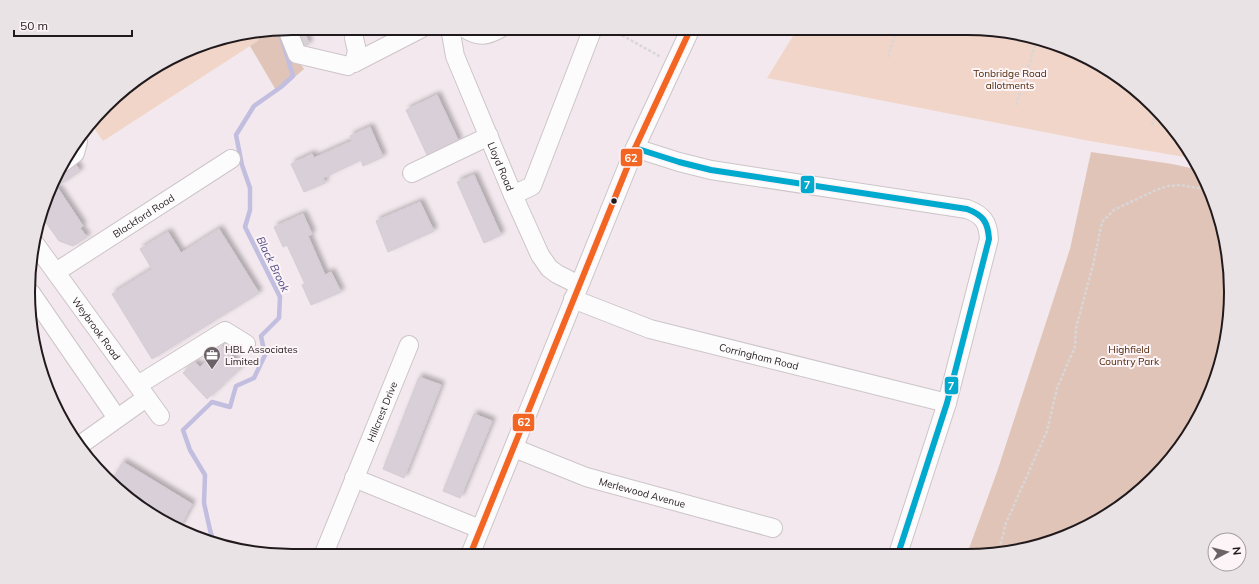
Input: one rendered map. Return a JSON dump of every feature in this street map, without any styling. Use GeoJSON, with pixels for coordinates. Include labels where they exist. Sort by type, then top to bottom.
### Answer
{"type":"FeatureCollection","features":[{"type":"Feature","properties":{"kind":"street"},"geometry":{"type":"LineString","coordinates":[[289,35],[297,54],[348,66]]}},
{"type":"Feature","properties":{"kind":"street"},"geometry":{"type":"LineString","coordinates":[[354,38],[358,51],[354,63],[408,35]]}},
{"type":"Feature","properties":{"kind":"street","name":"Lloyd Road"},"geometry":{"type":"LineString","coordinates":[[451,35],[455,56],[513,195],[540,255],[549,268],[576,292]]}},
{"type":"Feature","properties":{"kind":"street"},"geometry":{"type":"LineString","coordinates":[[513,195],[532,186],[590,35]]}},
{"type":"Feature","properties":{"kind":"street"},"geometry":{"type":"LineString","coordinates":[[472,549],[635,148],[688,35]]}},
{"type":"Feature","properties":{"kind":"street"},"geometry":{"type":"LineString","coordinates":[[412,173],[489,136]]}},
{"type":"Feature","properties":{"kind":"street"},"geometry":{"type":"LineString","coordinates":[[635,148],[679,162],[711,170],[967,209],[975,212],[983,219],[988,227],[989,239],[947,403],[900,549]]}},
{"type":"Feature","properties":{"kind":"street","name":"Blackford Road"},"geometry":{"type":"LineString","coordinates":[[56,272],[231,159]]}},
{"type":"Feature","properties":{"kind":"street","name":"Weybrook Road"},"geometry":{"type":"LineString","coordinates":[[39,249],[160,416]]}},
{"type":"Feature","properties":{"kind":"street","name":"Corringham Road"},"geometry":{"type":"LineString","coordinates":[[576,292],[650,328],[947,403]]}},
{"type":"Feature","properties":{"kind":"street"},"geometry":{"type":"LineString","coordinates":[[35,299],[117,418]]}},
{"type":"Feature","properties":{"kind":"street"},"geometry":{"type":"LineString","coordinates":[[84,442],[117,418],[142,392],[225,332],[246,344]]}},
{"type":"Feature","properties":{"kind":"street","name":"Hillcrest Drive"},"geometry":{"type":"LineString","coordinates":[[326,549],[409,345]]}},
{"type":"Feature","properties":{"kind":"street","name":"Merlewood Avenue"},"geometry":{"type":"LineString","coordinates":[[514,448],[586,477],[773,528]]}},
{"type":"Feature","properties":{"kind":"street"},"geometry":{"type":"LineString","coordinates":[[354,478],[480,529]]}},
{"type":"Feature","properties":{"kind":"path"},"geometry":{"type":"LineString","coordinates":[[621,35],[674,64]]}},
{"type":"Feature","properties":{"kind":"path"},"geometry":{"type":"LineString","coordinates":[[888,57],[895,35]]}},
{"type":"Feature","properties":{"kind":"path"},"geometry":{"type":"LineString","coordinates":[[1016,105],[1034,44]]}},
{"type":"Feature","properties":{"kind":"path"},"geometry":{"type":"LineString","coordinates":[[1152,125],[1154,116]]}},
{"type":"Feature","properties":{"kind":"path"},"geometry":{"type":"LineString","coordinates":[[1000,547],[1006,523],[1047,431],[1057,388],[1075,347],[1076,328],[1093,265],[1102,222],[1114,210],[1156,190],[1168,186],[1180,185],[1202,189]]}},
{"type":"Feature","properties":{"kind":"green space"},"geometry":{"type":"Polygon","coordinates":[[[286,35],[294,55],[304,69],[277,92],[250,46],[259,40],[258,37],[286,35]]]}},
{"type":"Feature","properties":{"kind":"green space","name":"Tonbridge Road allotments"},"geometry":{"type":"Polygon","coordinates":[[[794,35],[967,35],[1001,37],[1017,40],[1050,49],[1065,55],[1096,69],[1110,78],[1149,110],[1171,136],[1186,157],[1090,141],[767,78],[794,35]]]}},
{"type":"Feature","properties":{"kind":"green space"},"geometry":{"type":"Polygon","coordinates":[[[258,37],[259,40],[103,141],[94,128],[110,110],[149,78],[163,69],[209,49],[258,37]]]}},
{"type":"Feature","properties":{"kind":"green space","name":"Highfield Country Park"},"geometry":{"type":"Polygon","coordinates":[[[1091,152],[1192,168],[1210,209],[1222,258],[1224,292],[1222,326],[1210,375],[1197,406],[1181,435],[1149,474],[1110,506],[1081,522],[1034,540],[1001,547],[969,549],[997,472],[1070,249],[1091,152]]]}},
{"type":"Feature","properties":{"kind":"building"},"geometry":{"type":"Polygon","coordinates":[[[294,35],[306,35],[309,44],[299,48],[294,35]]]}},
{"type":"Feature","properties":{"kind":"building"},"geometry":{"type":"Polygon","coordinates":[[[437,95],[459,142],[428,157],[406,110],[437,95]]]}},
{"type":"Feature","properties":{"kind":"building"},"geometry":{"type":"Polygon","coordinates":[[[370,127],[383,157],[363,166],[361,160],[323,178],[325,183],[304,192],[291,164],[312,154],[314,158],[352,141],[350,136],[370,127]]]}},
{"type":"Feature","properties":{"kind":"building"},"geometry":{"type":"Polygon","coordinates":[[[73,160],[80,171],[61,184],[60,183],[69,163],[73,160]]]}},
{"type":"Feature","properties":{"kind":"building"},"geometry":{"type":"Polygon","coordinates":[[[474,175],[501,235],[484,243],[457,182],[474,175]]]}},
{"type":"Feature","properties":{"kind":"building"},"geometry":{"type":"Polygon","coordinates":[[[58,188],[83,226],[80,228],[87,237],[73,246],[59,241],[45,221],[58,188]]]}},
{"type":"Feature","properties":{"kind":"building"},"geometry":{"type":"Polygon","coordinates":[[[420,202],[434,231],[388,252],[376,221],[420,202]]]}},
{"type":"Feature","properties":{"kind":"building"},"geometry":{"type":"Polygon","coordinates":[[[303,214],[312,234],[308,236],[325,275],[331,272],[341,292],[311,305],[302,285],[305,284],[287,245],[283,247],[274,227],[303,214]]]}},
{"type":"Feature","properties":{"kind":"building"},"geometry":{"type":"Polygon","coordinates":[[[219,229],[259,293],[152,359],[112,294],[152,269],[140,249],[168,232],[181,253],[219,229]]]}},
{"type":"Feature","properties":{"kind":"building","name":"HBL Associates Limited"},"geometry":{"type":"Polygon","coordinates":[[[222,346],[241,367],[207,399],[183,373],[195,362],[200,367],[222,346]]]}},
{"type":"Feature","properties":{"kind":"building"},"geometry":{"type":"Polygon","coordinates":[[[419,377],[441,385],[404,478],[383,469],[419,377]]]}},
{"type":"Feature","properties":{"kind":"building"},"geometry":{"type":"Polygon","coordinates":[[[474,414],[492,421],[460,498],[443,491],[474,414]]]}},
{"type":"Feature","properties":{"kind":"building"},"geometry":{"type":"Polygon","coordinates":[[[123,462],[192,504],[181,524],[163,515],[149,506],[114,477],[123,462]]]}},
{"type":"Feature","properties":{"kind":"waterway","name":"Black Brook"},"geometry":{"type":"LineString","coordinates":[[212,536],[204,503],[205,475],[190,450],[183,430],[212,402],[230,407],[236,386],[254,378],[265,355],[261,336],[279,318],[280,297],[245,227],[250,210],[250,188],[242,165],[236,135],[254,106],[281,87],[293,76],[281,36]]}},
{"type":"Feature","properties":{"kind":"transit line","name":"62"},"geometry":{"type":"LineString","coordinates":[[472,549],[635,148],[688,35]]}},
{"type":"Feature","properties":{"kind":"transit line","name":"7"},"geometry":{"type":"LineString","coordinates":[[635,148],[679,162],[711,170],[967,209],[977,214],[984,220],[989,239],[947,403],[900,549]]}},
{"type":"Feature","properties":{"kind":"place","name":"HBL Associates Limited"},"geometry":{"type":"Point","coordinates":[212,370]}}]}
